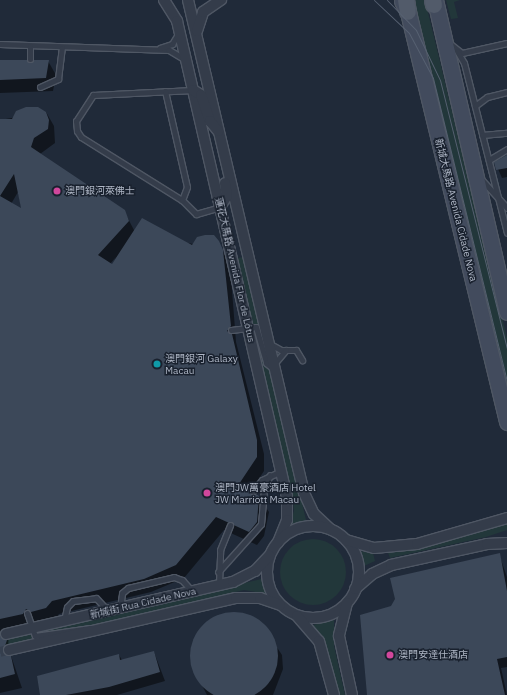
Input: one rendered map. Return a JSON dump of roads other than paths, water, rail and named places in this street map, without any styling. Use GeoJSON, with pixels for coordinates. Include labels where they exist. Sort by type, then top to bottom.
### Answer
{"type":"FeatureCollection","features":[{"type":"Feature","properties":{"kind":"main road"},"geometry":{"type":"LineString","coordinates":[[434,2],[507,312]]}},
{"type":"Feature","properties":{"kind":"main road","name":"新城大馬路 Avenida Cidade Nova"},"geometry":{"type":"LineString","coordinates":[[405,4],[507,422]]}},
{"type":"Feature","properties":{"kind":"street","name":"蓮花大馬路 Avenida Flor de Lótus"},"geometry":{"type":"LineString","coordinates":[[164,0],[175,14],[188,65],[282,471],[288,508],[278,542]]}},
{"type":"Feature","properties":{"kind":"street","name":"蓮花大馬路 Avenida Flor de Lótus"},"geometry":{"type":"LineString","coordinates":[[188,0],[304,493],[314,514],[331,530]]}},
{"type":"Feature","properties":{"kind":"street"},"geometry":{"type":"LineString","coordinates":[[197,38],[200,17],[221,0]]}},
{"type":"Feature","properties":{"kind":"street"},"geometry":{"type":"LineString","coordinates":[[193,90],[201,95],[210,121],[221,138],[219,155],[227,196],[220,207]]}},
{"type":"Feature","properties":{"kind":"street"},"geometry":{"type":"LineString","coordinates":[[417,544],[507,518]]}},
{"type":"Feature","properties":{"kind":"street"},"geometry":{"type":"LineString","coordinates":[[334,695],[319,641],[295,614],[282,606],[268,581],[271,553],[278,542],[302,528],[331,530],[344,540],[353,550],[358,565],[355,589],[349,600],[339,636],[352,695]]}},
{"type":"Feature","properties":{"kind":"street"},"geometry":{"type":"LineString","coordinates":[[355,589],[380,569],[507,538]]}},
{"type":"Feature","properties":{"kind":"street"},"geometry":{"type":"LineString","coordinates":[[344,540],[374,548],[417,544],[433,545],[441,554]]}},
{"type":"Feature","properties":{"kind":"street"},"geometry":{"type":"LineString","coordinates":[[487,544],[507,543]]}},
{"type":"Feature","properties":{"kind":"street","name":"新城街 Rua Cidade Nova"},"geometry":{"type":"LineString","coordinates":[[6,634],[219,585],[250,574],[271,553]]}},
{"type":"Feature","properties":{"kind":"street","name":"新城街 Rua Cidade Nova"},"geometry":{"type":"LineString","coordinates":[[9,650],[236,598],[260,598],[282,606]]}},
{"type":"Feature","properties":{"kind":"street"},"geometry":{"type":"LineString","coordinates":[[295,614],[324,616],[349,600]]}},
{"type":"Feature","properties":{"kind":"lane"},"geometry":{"type":"LineString","coordinates":[[154,50],[172,44],[179,31]]}},
{"type":"Feature","properties":{"kind":"lane"},"geometry":{"type":"LineString","coordinates":[[441,33],[464,63],[507,233]]}},
{"type":"Feature","properties":{"kind":"lane"},"geometry":{"type":"LineString","coordinates":[[457,52],[468,52],[507,43]]}},
{"type":"Feature","properties":{"kind":"lane"},"geometry":{"type":"LineString","coordinates":[[0,44],[62,48],[173,51],[188,65]]}},
{"type":"Feature","properties":{"kind":"lane"},"geometry":{"type":"LineString","coordinates":[[30,46],[30,59]]}},
{"type":"Feature","properties":{"kind":"lane"},"geometry":{"type":"LineString","coordinates":[[40,87],[58,79],[62,48]]}},
{"type":"Feature","properties":{"kind":"lane"},"geometry":{"type":"LineString","coordinates":[[193,90],[93,95],[76,121],[77,131],[182,200],[196,214],[220,207]]}},
{"type":"Feature","properties":{"kind":"lane"},"geometry":{"type":"LineString","coordinates":[[166,91],[187,187],[182,200]]}},
{"type":"Feature","properties":{"kind":"lane"},"geometry":{"type":"LineString","coordinates":[[475,106],[487,97],[507,92]]}},
{"type":"Feature","properties":{"kind":"lane"},"geometry":{"type":"LineString","coordinates":[[482,136],[507,133]]}},
{"type":"Feature","properties":{"kind":"lane"},"geometry":{"type":"LineString","coordinates":[[489,160],[507,149]]}},
{"type":"Feature","properties":{"kind":"lane"},"geometry":{"type":"LineString","coordinates":[[474,171],[507,208]]}},
{"type":"Feature","properties":{"kind":"lane"},"geometry":{"type":"LineString","coordinates":[[232,330],[248,326],[258,330],[266,363],[275,368],[286,350]]}},
{"type":"Feature","properties":{"kind":"lane"},"geometry":{"type":"LineString","coordinates":[[268,341],[276,349],[296,350],[302,360]]}},
{"type":"Feature","properties":{"kind":"lane"},"geometry":{"type":"LineString","coordinates":[[253,492],[270,475],[282,471]]}},
{"type":"Feature","properties":{"kind":"lane"},"geometry":{"type":"LineString","coordinates":[[218,572],[261,524],[264,489],[270,475]]}},
{"type":"Feature","properties":{"kind":"lane"},"geometry":{"type":"LineString","coordinates":[[219,585],[218,572],[222,537],[230,525]]}},
{"type":"Feature","properties":{"kind":"lane"},"geometry":{"type":"LineString","coordinates":[[120,608],[122,594],[128,588],[174,577],[182,580],[192,591]]}},
{"type":"Feature","properties":{"kind":"lane"},"geometry":{"type":"LineString","coordinates":[[64,621],[67,607],[79,600],[96,598],[108,611]]}},
{"type":"Feature","properties":{"kind":"lane"},"geometry":{"type":"LineString","coordinates":[[27,613],[31,629],[37,637],[77,628],[103,628]]}},
{"type":"Feature","properties":{"kind":"tunnel"},"geometry":{"type":"LineString","coordinates":[[0,652],[9,650]]}},
{"type":"Feature","properties":{"kind":"tram line"},"geometry":{"type":"LineString","coordinates":[[374,0],[409,33],[433,78],[507,382]]}},
{"type":"Feature","properties":{"kind":"tram line"},"geometry":{"type":"LineString","coordinates":[[387,0],[416,30],[440,80],[507,348]]}},
{"type":"Feature","properties":{"kind":"place","name":"澳門銀河萊佛士"},"geometry":{"type":"Point","coordinates":[57,191]}},
{"type":"Feature","properties":{"kind":"place","name":"澳門銀河 Galaxy Macau"},"geometry":{"type":"Point","coordinates":[157,364]}},
{"type":"Feature","properties":{"kind":"place","name":"澳門JW萬豪酒店 Hotel JW Marriott Macau"},"geometry":{"type":"Point","coordinates":[207,493]}},
{"type":"Feature","properties":{"kind":"place","name":"澳門安達仕酒店"},"geometry":{"type":"Point","coordinates":[390,655]}}]}
